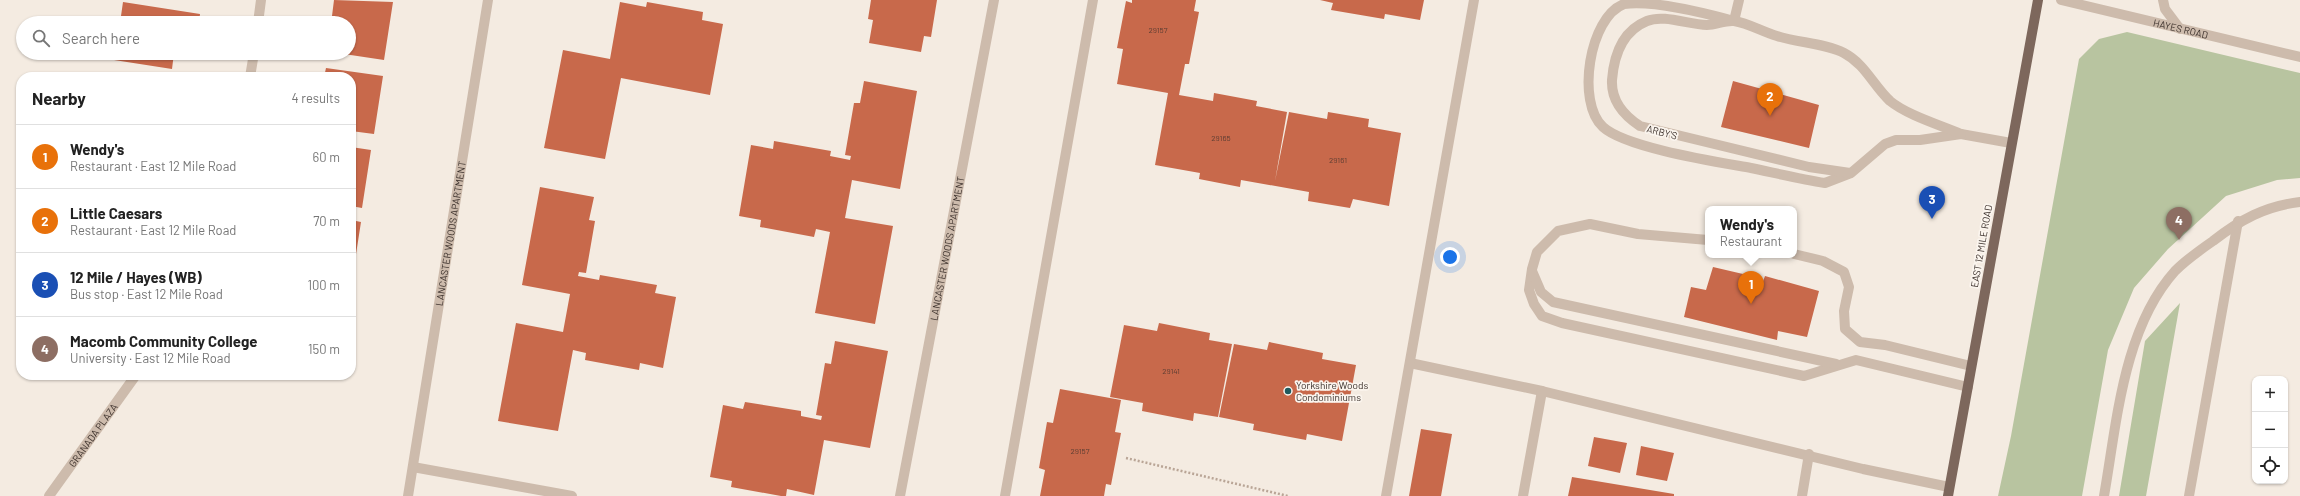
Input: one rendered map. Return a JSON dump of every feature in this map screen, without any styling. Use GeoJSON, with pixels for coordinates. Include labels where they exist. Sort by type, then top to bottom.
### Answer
{"type":"FeatureCollection","features":[{"type":"Feature","properties":{"kind":"main road","name":"EAST 12 MILE ROAD"},"geometry":{"type":"LineString","coordinates":[[1948,492],[2038,0]]}},
{"type":"Feature","properties":{"kind":"street"},"geometry":{"type":"LineString","coordinates":[[259,16],[261,0]]}},
{"type":"Feature","properties":{"kind":"street","name":"LANCASTER WOODS APARTMENT"},"geometry":{"type":"LineString","coordinates":[[408,496],[488,0]]}},
{"type":"Feature","properties":{"kind":"street","name":"LANCASTER WOODS APARTMENT"},"geometry":{"type":"LineString","coordinates":[[900,496],[994,0]]}},
{"type":"Feature","properties":{"kind":"street"},"geometry":{"type":"LineString","coordinates":[[1006,496],[1093,0]]}},
{"type":"Feature","properties":{"kind":"street"},"geometry":{"type":"LineString","coordinates":[[1386,496],[1474,0]]}},
{"type":"Feature","properties":{"kind":"street"},"geometry":{"type":"LineString","coordinates":[[1734,21],[1739,0]]}},
{"type":"Feature","properties":{"kind":"street","name":"HAYES ROAD"},"geometry":{"type":"LineString","coordinates":[[2061,0],[2300,57]]}},
{"type":"Feature","properties":{"kind":"street"},"geometry":{"type":"LineString","coordinates":[[2163,0],[2165,9],[2180,29]]}},
{"type":"Feature","properties":{"kind":"street"},"geometry":{"type":"LineString","coordinates":[[1961,134],[1920,140],[1896,140],[1884,144],[1851,173],[1825,183],[1646,146],[1603,127],[1590,105],[1588,81],[1596,40],[1606,19],[1624,4],[1652,2],[1734,21],[1778,36],[1842,52],[1857,60],[1891,102],[1906,111],[1961,134],[2011,143]]}},
{"type":"Feature","properties":{"kind":"street","name":"ARBY'S"},"geometry":{"type":"LineString","coordinates":[[1734,21],[1707,25],[1676,20],[1648,20],[1631,31],[1621,43],[1613,63],[1612,83],[1615,101],[1627,117],[1640,126],[1652,130],[1809,167],[1851,173]]}},
{"type":"Feature","properties":{"kind":"street"},"geometry":{"type":"LineString","coordinates":[[251,72],[253,60]]}},
{"type":"Feature","properties":{"kind":"street"},"geometry":{"type":"LineString","coordinates":[[2104,496],[2125,382],[2138,332],[2156,297],[2176,271],[2238,221],[2284,204],[2300,202]]}},
{"type":"Feature","properties":{"kind":"street"},"geometry":{"type":"LineString","coordinates":[[2189,496],[2238,221]]}},
{"type":"Feature","properties":{"kind":"street"},"geometry":{"type":"LineString","coordinates":[[1705,240],[1638,234],[1590,224],[1558,231],[1537,252],[1532,269],[1529,290],[1534,304],[1542,316],[1562,323],[1804,376],[1837,364],[1856,360],[1968,387]]}},
{"type":"Feature","properties":{"kind":"street"},"geometry":{"type":"LineString","coordinates":[[1797,255],[1823,261],[1844,272],[1849,287],[1844,311],[1845,329],[1860,342],[1885,346],[1971,366]]}},
{"type":"Feature","properties":{"kind":"street"},"geometry":{"type":"LineString","coordinates":[[1532,269],[1541,292],[1553,302],[1837,364]]}},
{"type":"Feature","properties":{"kind":"street"},"geometry":{"type":"LineString","coordinates":[[1410,363],[1542,391],[1809,454],[1948,492]]}},
{"type":"Feature","properties":{"kind":"street","name":"GRANADA PLAZA"},"geometry":{"type":"LineString","coordinates":[[49,496],[132,380]]}},
{"type":"Feature","properties":{"kind":"street"},"geometry":{"type":"LineString","coordinates":[[1523,496],[1542,391]]}},
{"type":"Feature","properties":{"kind":"street"},"geometry":{"type":"LineString","coordinates":[[1802,496],[1809,454]]}},
{"type":"Feature","properties":{"kind":"street"},"geometry":{"type":"LineString","coordinates":[[413,467],[572,496]]}},
{"type":"Feature","properties":{"kind":"path"},"geometry":{"type":"LineString","coordinates":[[1126,458],[1288,496]]}},
{"type":"Feature","properties":{"kind":"green space"},"geometry":{"type":"Polygon","coordinates":[[[2127,32],[2300,73],[2300,178],[2277,180],[2226,196],[2168,249],[2134,288],[2108,350],[2082,496],[1998,496],[2011,436],[2079,59],[2099,39],[2127,32]]]}},
{"type":"Feature","properties":{"kind":"green space"},"geometry":{"type":"Polygon","coordinates":[[[2180,303],[2146,496],[2119,496],[2145,341],[2180,303]]]}},
{"type":"Feature","properties":{"kind":"building"},"geometry":{"type":"Polygon","coordinates":[[[334,0],[393,2],[384,60],[356,56],[356,16],[332,16],[334,0]]]}},
{"type":"Feature","properties":{"kind":"building"},"geometry":{"type":"Polygon","coordinates":[[[871,0],[937,0],[931,37],[924,36],[921,52],[869,43],[873,20],[868,19],[871,0]]]}},
{"type":"Feature","properties":{"kind":"building"},"geometry":{"type":"Polygon","coordinates":[[[1132,0],[1196,0],[1194,11],[1199,12],[1189,64],[1185,64],[1179,95],[1213,101],[1214,93],[1257,101],[1256,106],[1287,112],[1275,181],[1289,112],[1327,119],[1328,112],[1369,119],[1368,127],[1401,133],[1389,206],[1353,199],[1350,208],[1308,201],[1309,192],[1241,180],[1240,187],[1199,179],[1200,173],[1155,165],[1168,93],[1117,84],[1123,49],[1117,48],[1126,1],[1132,3],[1132,0]]]}},
{"type":"Feature","properties":{"kind":"building"},"geometry":{"type":"Polygon","coordinates":[[[1320,0],[1424,0],[1420,20],[1385,14],[1384,19],[1331,10],[1333,3],[1320,0]]]}},
{"type":"Feature","properties":{"kind":"building"},"geometry":{"type":"Polygon","coordinates":[[[123,2],[200,14],[200,16],[121,16],[123,2]]]}},
{"type":"Feature","properties":{"kind":"building"},"geometry":{"type":"Polygon","coordinates":[[[620,2],[646,7],[647,2],[703,12],[702,20],[723,24],[710,95],[621,78],[605,159],[544,148],[563,50],[610,59],[620,2]]]}},
{"type":"Feature","properties":{"kind":"building"},"geometry":{"type":"Polygon","coordinates":[[[114,60],[173,60],[172,69],[114,60]]]}},
{"type":"Feature","properties":{"kind":"building"},"geometry":{"type":"Polygon","coordinates":[[[326,68],[354,72],[325,72],[326,68]]]}},
{"type":"Feature","properties":{"kind":"building"},"geometry":{"type":"Polygon","coordinates":[[[356,72],[383,76],[374,134],[356,132],[356,72]]]}},
{"type":"Feature","properties":{"kind":"building"},"geometry":{"type":"Polygon","coordinates":[[[864,81],[917,91],[900,189],[852,180],[845,218],[893,226],[875,324],[815,313],[830,232],[816,229],[814,237],[760,227],[761,220],[739,216],[751,145],[773,149],[774,141],[831,151],[830,156],[850,160],[851,156],[845,155],[854,103],[860,103],[864,81]]]}},
{"type":"Feature","properties":{"kind":"building"},"geometry":{"type":"Polygon","coordinates":[[[1733,81],[1819,105],[1809,148],[1721,127],[1733,81]]]}},
{"type":"Feature","properties":{"kind":"building"},"geometry":{"type":"Polygon","coordinates":[[[356,148],[371,150],[362,208],[356,207],[356,148]]]}},
{"type":"Feature","properties":{"kind":"building"},"geometry":{"type":"Polygon","coordinates":[[[540,187],[594,197],[589,220],[595,221],[586,273],[579,272],[578,276],[599,280],[600,275],[657,285],[655,293],[676,297],[663,368],[640,363],[639,370],[585,360],[586,353],[573,350],[558,431],[498,421],[516,323],[563,332],[570,294],[522,285],[540,187]]]}},
{"type":"Feature","properties":{"kind":"building"},"geometry":{"type":"Polygon","coordinates":[[[356,221],[361,222],[356,254],[356,221]]]}},
{"type":"Feature","properties":{"kind":"building"},"geometry":{"type":"Polygon","coordinates":[[[1713,267],[1743,274],[1742,279],[1762,284],[1765,276],[1819,291],[1807,337],[1778,331],[1777,340],[1684,317],[1691,287],[1706,290],[1713,267]]]}},
{"type":"Feature","properties":{"kind":"building"},"geometry":{"type":"Polygon","coordinates":[[[1159,323],[1210,333],[1209,340],[1232,344],[1218,417],[1194,413],[1193,421],[1142,411],[1143,403],[1110,397],[1124,325],[1157,331],[1159,323]]]}},
{"type":"Feature","properties":{"kind":"building"},"geometry":{"type":"Polygon","coordinates":[[[835,341],[888,351],[870,448],[824,440],[814,495],[787,489],[786,496],[781,496],[731,487],[732,481],[710,477],[723,405],[743,409],[745,402],[801,411],[801,416],[821,420],[822,416],[816,415],[825,363],[831,364],[835,341]]]}},
{"type":"Feature","properties":{"kind":"building","name":"Yorkshire Woods Condominiums"},"geometry":{"type":"Polygon","coordinates":[[[1269,342],[1323,353],[1322,359],[1356,365],[1342,441],[1307,434],[1306,440],[1253,430],[1254,424],[1219,417],[1234,344],[1267,350],[1269,342]]]}},
{"type":"Feature","properties":{"kind":"building"},"geometry":{"type":"Polygon","coordinates":[[[1060,389],[1121,400],[1115,432],[1121,433],[1111,485],[1106,484],[1104,496],[1040,496],[1045,470],[1039,468],[1047,422],[1053,423],[1060,389]]]}},
{"type":"Feature","properties":{"kind":"building"},"geometry":{"type":"Polygon","coordinates":[[[1421,429],[1452,434],[1441,496],[1409,496],[1421,429]]]}},
{"type":"Feature","properties":{"kind":"building"},"geometry":{"type":"Polygon","coordinates":[[[1594,437],[1627,443],[1620,473],[1588,466],[1594,437]]]}},
{"type":"Feature","properties":{"kind":"building"},"geometry":{"type":"Polygon","coordinates":[[[1641,446],[1674,453],[1667,481],[1636,475],[1641,446]]]}},
{"type":"Feature","properties":{"kind":"building"},"geometry":{"type":"Polygon","coordinates":[[[1572,477],[1674,494],[1674,496],[1568,496],[1572,477]]]}},
{"type":"Feature","properties":{"kind":"place","name":"Little Caesars"},"geometry":{"type":"Point","coordinates":[1770,116]}},
{"type":"Feature","properties":{"kind":"place","name":"12 Mile / Hayes (WB)"},"geometry":{"type":"Point","coordinates":[1932,219]}},
{"type":"Feature","properties":{"kind":"place","name":"Macomb Community College"},"geometry":{"type":"Point","coordinates":[2179,240]}},
{"type":"Feature","properties":{"kind":"place","name":"Wendy's"},"geometry":{"type":"Point","coordinates":[1751,304]}},
{"type":"Feature","properties":{"kind":"place","name":"Yorkshire Woods Condominiums"},"geometry":{"type":"Point","coordinates":[1288,391]}}]}
